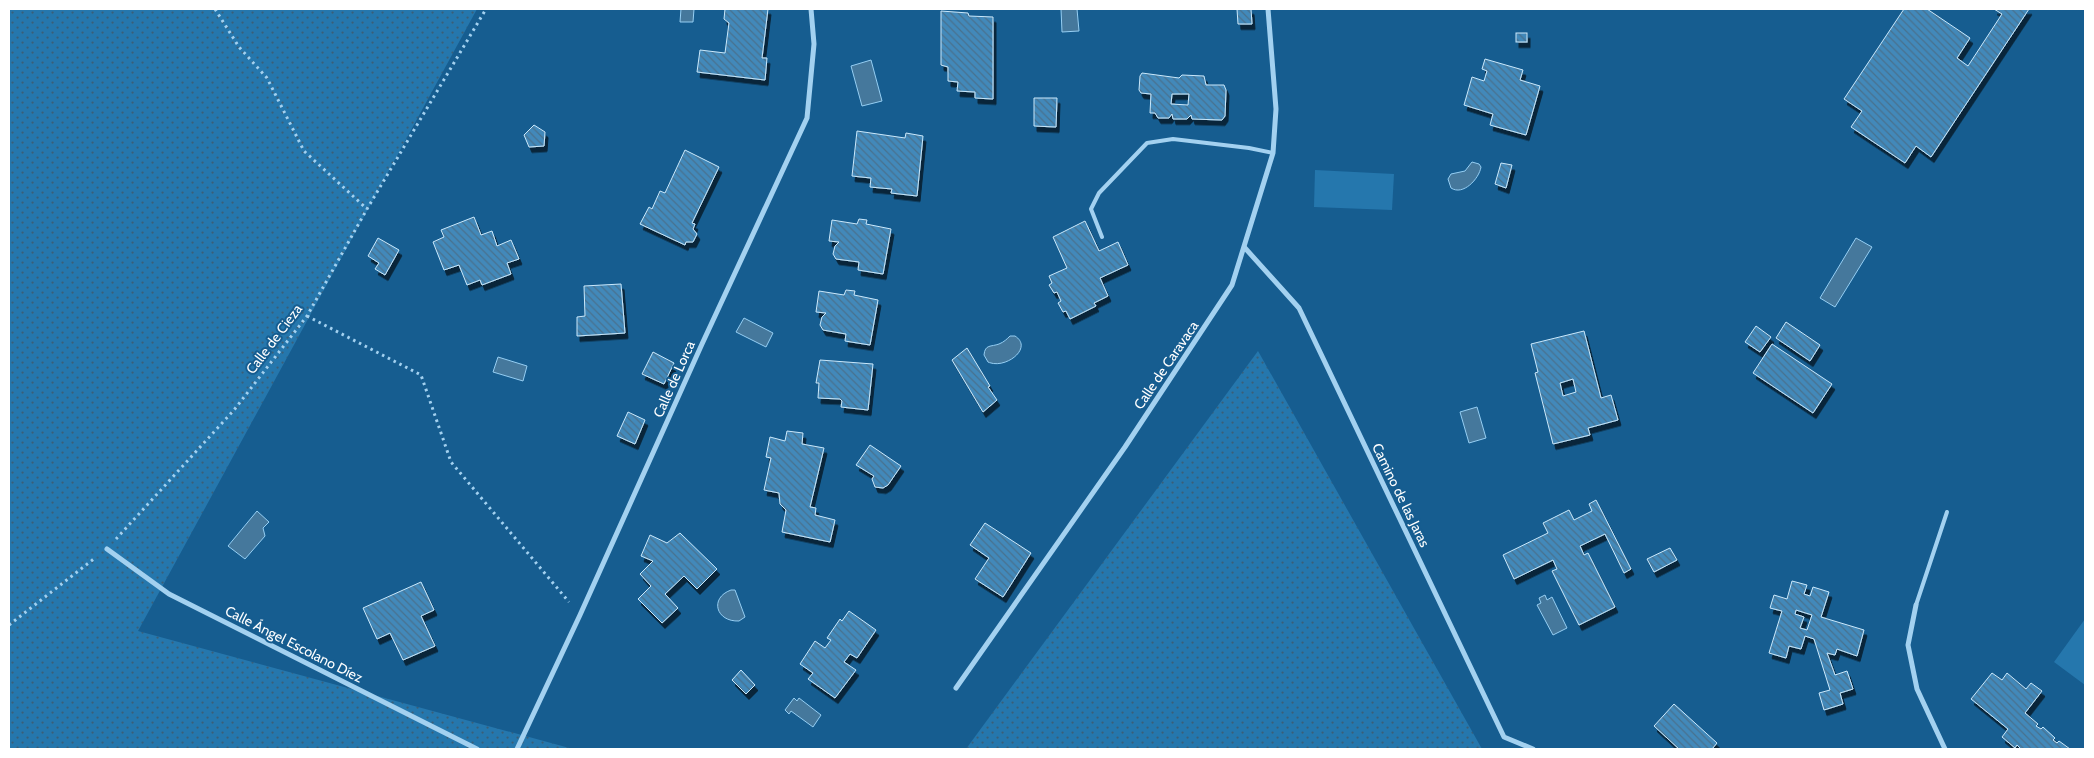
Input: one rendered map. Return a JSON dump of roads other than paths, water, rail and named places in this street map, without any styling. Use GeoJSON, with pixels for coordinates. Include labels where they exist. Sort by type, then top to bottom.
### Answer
{"type":"FeatureCollection","features":[{"type":"Feature","properties":{"kind":"street","name":"Calle de Lorca"},"geometry":{"type":"LineString","coordinates":[[517,749],[580,615],[702,344],[808,118],[814,44],[812,9]]}},
{"type":"Feature","properties":{"kind":"street","name":"Calle de Caravaca"},"geometry":{"type":"LineString","coordinates":[[956,688],[1125,447],[1232,285],[1273,153],[1276,109],[1268,9]]}},
{"type":"Feature","properties":{"kind":"street","name":"Camino de las Jaras"},"geometry":{"type":"LineString","coordinates":[[1245,248],[1300,308],[1504,736],[1533,749]]}},
{"type":"Feature","properties":{"kind":"street","name":"Calle Ángel Escolano Díez"},"geometry":{"type":"LineString","coordinates":[[106,549],[169,594],[477,749]]}},
{"type":"Feature","properties":{"kind":"street"},"geometry":{"type":"LineString","coordinates":[[1916,605],[1908,645],[1917,689],[1945,749]]}},
{"type":"Feature","properties":{"kind":"lane"},"geometry":{"type":"LineString","coordinates":[[1102,237],[1091,209],[1099,192],[1147,143],[1173,139],[1249,148],[1273,153]]}},
{"type":"Feature","properties":{"kind":"lane"},"geometry":{"type":"LineString","coordinates":[[1916,605],[1947,512]]}}]}
